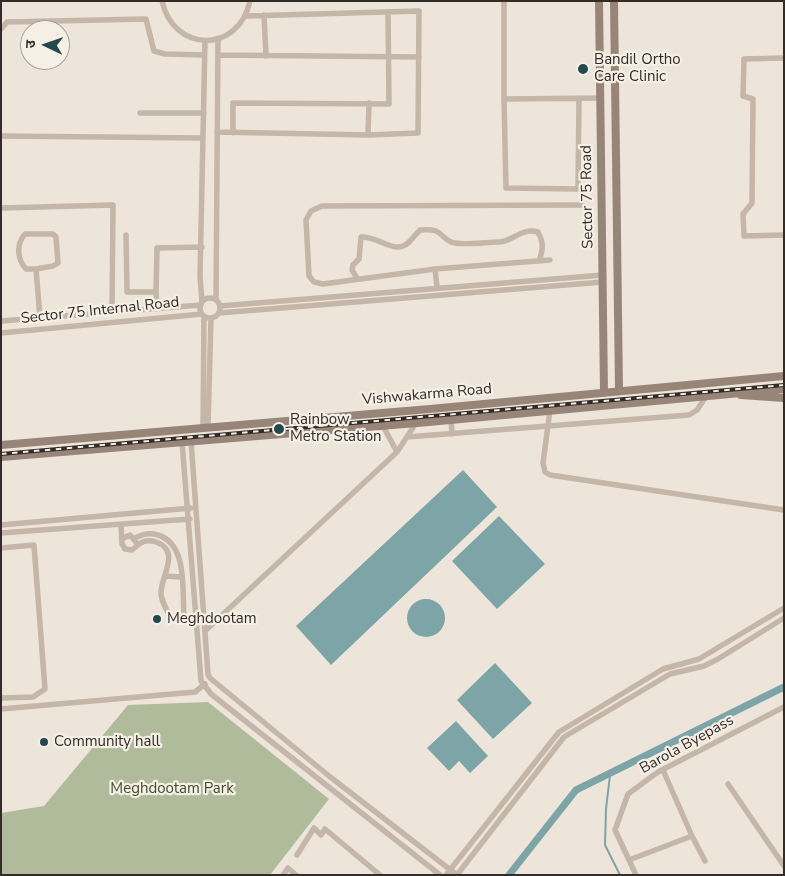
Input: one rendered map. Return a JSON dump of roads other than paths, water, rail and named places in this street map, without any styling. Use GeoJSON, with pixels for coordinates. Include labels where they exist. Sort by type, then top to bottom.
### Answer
{"type":"FeatureCollection","features":[{"type":"Feature","properties":{"kind":"main road","name":"Sector 75 Road"},"geometry":{"type":"LineString","coordinates":[[599,1],[604,392]]}},
{"type":"Feature","properties":{"kind":"main road","name":"Sector 75 Road"},"geometry":{"type":"LineString","coordinates":[[614,1],[619,390]]}},
{"type":"Feature","properties":{"kind":"main road"},"geometry":{"type":"LineString","coordinates":[[604,365],[618,365]]}},
{"type":"Feature","properties":{"kind":"main road","name":"Vishwakarma Road"},"geometry":{"type":"LineString","coordinates":[[1,445],[430,410],[619,390],[784,376]]}},
{"type":"Feature","properties":{"kind":"main road","name":"Vishwakarma Road"},"geometry":{"type":"LineString","coordinates":[[1,456],[416,424],[784,389]]}},
{"type":"Feature","properties":{"kind":"main road"},"geometry":{"type":"LineString","coordinates":[[727,394],[756,398],[784,398]]}},
{"type":"Feature","properties":{"kind":"main road"},"geometry":{"type":"LineString","coordinates":[[12,444],[10,448],[14,456]]}},
{"type":"Feature","properties":{"kind":"street"},"geometry":{"type":"LineString","coordinates":[[162,1],[165,15],[184,35],[204,41],[218,39],[234,32],[247,16],[250,1]]}},
{"type":"Feature","properties":{"kind":"street"},"geometry":{"type":"LineString","coordinates":[[504,1],[506,188],[578,189],[579,98]]}},
{"type":"Feature","properties":{"kind":"street"},"geometry":{"type":"LineString","coordinates":[[217,132],[368,135],[418,132],[419,11],[247,16]]}},
{"type":"Feature","properties":{"kind":"street"},"geometry":{"type":"LineString","coordinates":[[233,133],[233,103],[389,104],[388,12]]}},
{"type":"Feature","properties":{"kind":"street"},"geometry":{"type":"LineString","coordinates":[[264,15],[266,56]]}},
{"type":"Feature","properties":{"kind":"street"},"geometry":{"type":"LineString","coordinates":[[1,30],[7,22],[146,20],[154,51],[158,54],[204,55]]}},
{"type":"Feature","properties":{"kind":"street"},"geometry":{"type":"LineString","coordinates":[[218,39],[216,300],[220,310]]}},
{"type":"Feature","properties":{"kind":"street"},"geometry":{"type":"LineString","coordinates":[[204,41],[202,303],[205,427]]}},
{"type":"Feature","properties":{"kind":"street"},"geometry":{"type":"LineString","coordinates":[[218,55],[420,57]]}},
{"type":"Feature","properties":{"kind":"street"},"geometry":{"type":"LineString","coordinates":[[784,58],[744,59],[743,96],[753,99],[752,203],[743,214],[744,236],[784,235]]}},
{"type":"Feature","properties":{"kind":"street"},"geometry":{"type":"LineString","coordinates":[[504,99],[600,98]]}},
{"type":"Feature","properties":{"kind":"street"},"geometry":{"type":"LineString","coordinates":[[368,135],[369,103]]}},
{"type":"Feature","properties":{"kind":"street"},"geometry":{"type":"LineString","coordinates":[[140,113],[204,113]]}},
{"type":"Feature","properties":{"kind":"street"},"geometry":{"type":"LineString","coordinates":[[1,136],[203,138]]}},
{"type":"Feature","properties":{"kind":"street"},"geometry":{"type":"LineString","coordinates":[[203,179],[217,179]]}},
{"type":"Feature","properties":{"kind":"street"},"geometry":{"type":"LineString","coordinates":[[550,260],[436,269],[323,284],[314,282],[308,276],[306,220],[311,211],[316,208],[435,204],[582,205]]}},
{"type":"Feature","properties":{"kind":"street"},"geometry":{"type":"LineString","coordinates":[[1,208],[112,205],[112,312]]}},
{"type":"Feature","properties":{"kind":"street"},"geometry":{"type":"LineString","coordinates":[[357,278],[352,270],[353,265],[359,259],[361,237],[372,236],[393,247],[399,248],[409,243],[420,230],[438,231],[454,242],[502,242],[521,232],[532,230],[538,232],[542,239],[543,250],[539,261]]}},
{"type":"Feature","properties":{"kind":"street"},"geometry":{"type":"LineString","coordinates":[[25,234],[53,234],[56,238],[58,263],[53,266],[36,269],[26,269],[22,265],[19,256],[20,240],[25,234]]}},
{"type":"Feature","properties":{"kind":"street"},"geometry":{"type":"LineString","coordinates":[[126,235],[127,292],[156,292]]}},
{"type":"Feature","properties":{"kind":"street"},"geometry":{"type":"LineString","coordinates":[[157,308],[157,248],[202,247]]}},
{"type":"Feature","properties":{"kind":"street"},"geometry":{"type":"LineString","coordinates":[[36,269],[40,318]]}},
{"type":"Feature","properties":{"kind":"street"},"geometry":{"type":"LineString","coordinates":[[436,269],[438,287]]}},
{"type":"Feature","properties":{"kind":"street"},"geometry":{"type":"LineString","coordinates":[[205,427],[211,318],[220,310],[438,287],[603,278]]}},
{"type":"Feature","properties":{"kind":"street"},"geometry":{"type":"LineString","coordinates":[[220,310],[603,278]]}},
{"type":"Feature","properties":{"kind":"street"},"geometry":{"type":"LineString","coordinates":[[202,303],[207,298],[216,300]]}},
{"type":"Feature","properties":{"kind":"street","name":"Sector 75 Internal Road"},"geometry":{"type":"LineString","coordinates":[[1,321],[202,303]]}},
{"type":"Feature","properties":{"kind":"street"},"geometry":{"type":"LineString","coordinates":[[203,315],[211,318]]}},
{"type":"Feature","properties":{"kind":"street","name":"Sector 75 Internal Road"},"geometry":{"type":"LineString","coordinates":[[1,333],[203,315]]}},
{"type":"Feature","properties":{"kind":"street"},"geometry":{"type":"LineString","coordinates":[[407,437],[689,414],[697,410],[706,395]]}},
{"type":"Feature","properties":{"kind":"street"},"geometry":{"type":"LineString","coordinates":[[550,410],[542,463],[545,472],[550,475],[784,510]]}},
{"type":"Feature","properties":{"kind":"street"},"geometry":{"type":"LineString","coordinates":[[451,420],[452,434]]}},
{"type":"Feature","properties":{"kind":"street"},"geometry":{"type":"LineString","coordinates":[[206,630],[397,452],[416,424]]}},
{"type":"Feature","properties":{"kind":"street"},"geometry":{"type":"LineString","coordinates":[[383,426],[397,452]]}},
{"type":"Feature","properties":{"kind":"street"},"geometry":{"type":"LineString","coordinates":[[191,441],[208,674],[210,678],[448,872],[457,875],[564,736],[670,674],[711,662],[784,618]]}},
{"type":"Feature","properties":{"kind":"street"},"geometry":{"type":"LineString","coordinates":[[182,442],[201,681],[218,700],[440,875]]}},
{"type":"Feature","properties":{"kind":"street"},"geometry":{"type":"LineString","coordinates":[[1,524],[196,508]]}},
{"type":"Feature","properties":{"kind":"street"},"geometry":{"type":"LineString","coordinates":[[1,533],[197,519]]}},
{"type":"Feature","properties":{"kind":"street"},"geometry":{"type":"LineString","coordinates":[[43,521],[44,530]]}},
{"type":"Feature","properties":{"kind":"street"},"geometry":{"type":"LineString","coordinates":[[121,525],[123,547],[127,550],[132,550],[135,540],[132,524]]}},
{"type":"Feature","properties":{"kind":"street"},"geometry":{"type":"LineString","coordinates":[[122,540],[126,536],[135,540],[152,541],[163,546],[169,559],[166,576],[162,584],[162,600],[172,619],[176,622],[184,616],[178,554],[170,542],[150,533],[135,540]]}},
{"type":"Feature","properties":{"kind":"street"},"geometry":{"type":"LineString","coordinates":[[1,548],[34,545],[45,689],[33,697],[1,698]]}},
{"type":"Feature","properties":{"kind":"street"},"geometry":{"type":"LineString","coordinates":[[166,576],[180,577]]}},
{"type":"Feature","properties":{"kind":"street"},"geometry":{"type":"LineString","coordinates":[[448,872],[559,732],[663,669],[699,659],[784,608]]}},
{"type":"Feature","properties":{"kind":"street"},"geometry":{"type":"LineString","coordinates":[[1,709],[195,692],[204,686],[210,678]]}},
{"type":"Feature","properties":{"kind":"street","name":"Barola Byepass"},"geometry":{"type":"LineString","coordinates":[[636,875],[615,830],[628,794],[663,770],[784,708]]}},
{"type":"Feature","properties":{"kind":"street"},"geometry":{"type":"LineString","coordinates":[[663,770],[705,861]]}},
{"type":"Feature","properties":{"kind":"street"},"geometry":{"type":"LineString","coordinates":[[728,784],[784,866]]}},
{"type":"Feature","properties":{"kind":"street"},"geometry":{"type":"LineString","coordinates":[[297,854],[314,828],[322,835],[325,829],[380,875]]}},
{"type":"Feature","properties":{"kind":"street"},"geometry":{"type":"LineString","coordinates":[[629,860],[692,836]]}},
{"type":"Feature","properties":{"kind":"street"},"geometry":{"type":"LineString","coordinates":[[283,875],[288,868],[296,875]]}},
{"type":"Feature","properties":{"kind":"water"},"geometry":{"type":"Polygon","coordinates":[[[463,470],[497,507],[331,665],[296,626],[463,470]]]}},
{"type":"Feature","properties":{"kind":"water"},"geometry":{"type":"Polygon","coordinates":[[[499,516],[545,564],[497,609],[452,561],[499,516]]]}},
{"type":"Feature","properties":{"kind":"water"},"geometry":{"type":"Polygon","coordinates":[[[426,599],[440,604],[445,618],[440,632],[426,637],[412,632],[407,618],[412,604],[426,599]]]}},
{"type":"Feature","properties":{"kind":"water"},"geometry":{"type":"Polygon","coordinates":[[[495,663],[532,703],[493,739],[457,700],[495,663]]]}},
{"type":"Feature","properties":{"kind":"water"},"geometry":{"type":"Polygon","coordinates":[[[456,721],[488,756],[470,773],[459,761],[449,771],[427,748],[456,721]]]}},
{"type":"Feature","properties":{"kind":"waterway"},"geometry":{"type":"LineString","coordinates":[[509,875],[576,790],[784,687]]}},
{"type":"Feature","properties":{"kind":"waterway"},"geometry":{"type":"LineString","coordinates":[[610,775],[606,809],[605,845],[620,875]]}},
{"type":"Feature","properties":{"kind":"railway"},"geometry":{"type":"LineString","coordinates":[[1,454],[784,385]]}},
{"type":"Feature","properties":{"kind":"place","name":"Bandil Ortho Care Clinic"},"geometry":{"type":"Point","coordinates":[583,69]}},
{"type":"Feature","properties":{"kind":"place","name":"Rainbow Metro Station"},"geometry":{"type":"Point","coordinates":[279,429]}},
{"type":"Feature","properties":{"kind":"place","name":"Meghdootam"},"geometry":{"type":"Point","coordinates":[157,619]}},
{"type":"Feature","properties":{"kind":"place","name":"Community hall"},"geometry":{"type":"Point","coordinates":[44,742]}},
{"type":"Feature","properties":{"kind":"park label","name":"Meghdootam Park"},"geometry":{"type":"Point","coordinates":[172,789]}}]}
